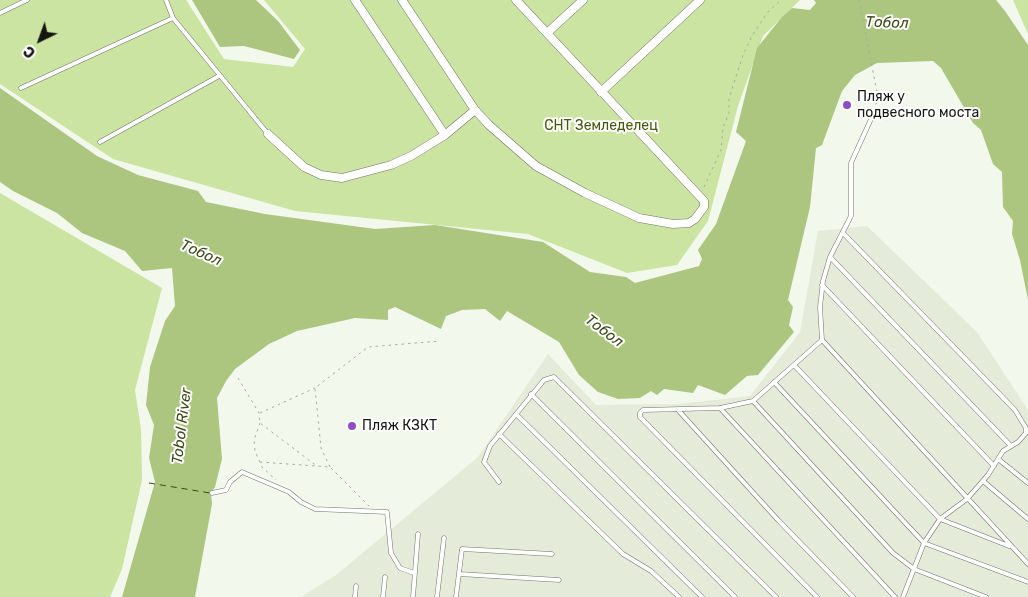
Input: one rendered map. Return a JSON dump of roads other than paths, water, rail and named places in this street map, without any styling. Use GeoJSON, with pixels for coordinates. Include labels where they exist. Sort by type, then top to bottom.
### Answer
{"type":"FeatureCollection","features":[{"type":"Feature","properties":{"kind":"street"},"geometry":{"type":"LineString","coordinates":[[355,0],[446,135]]}},
{"type":"Feature","properties":{"kind":"street"},"geometry":{"type":"LineString","coordinates":[[402,0],[475,110],[536,166],[585,193],[639,218],[673,224],[689,223],[704,207],[704,201],[516,0]]}},
{"type":"Feature","properties":{"kind":"street"},"geometry":{"type":"LineString","coordinates":[[547,33],[583,0]]}},
{"type":"Feature","properties":{"kind":"street"},"geometry":{"type":"LineString","coordinates":[[601,92],[700,0]]}},
{"type":"Feature","properties":{"kind":"street"},"geometry":{"type":"LineString","coordinates":[[268,134],[304,167],[320,175],[342,178],[391,165],[446,135],[475,110]]}},
{"type":"Feature","properties":{"kind":"lane"},"geometry":{"type":"LineString","coordinates":[[0,14],[27,0]]}},
{"type":"Feature","properties":{"kind":"lane"},"geometry":{"type":"LineString","coordinates":[[166,0],[173,18],[218,76],[268,134]]}},
{"type":"Feature","properties":{"kind":"lane"},"geometry":{"type":"LineString","coordinates":[[21,88],[173,18]]}},
{"type":"Feature","properties":{"kind":"lane"},"geometry":{"type":"LineString","coordinates":[[100,142],[218,76]]}},
{"type":"Feature","properties":{"kind":"lane"},"geometry":{"type":"LineString","coordinates":[[871,119],[851,163],[851,216],[830,256],[822,284],[820,307],[822,340],[1028,564]]}},
{"type":"Feature","properties":{"kind":"lane"},"geometry":{"type":"LineString","coordinates":[[843,233],[1016,410],[1024,422],[1026,433],[1004,451],[983,481],[967,499],[940,519],[924,542],[904,596]]}},
{"type":"Feature","properties":{"kind":"lane"},"geometry":{"type":"LineString","coordinates":[[830,256],[1012,446]]}},
{"type":"Feature","properties":{"kind":"lane"},"geometry":{"type":"LineString","coordinates":[[822,284],[994,466]]}},
{"type":"Feature","properties":{"kind":"lane"},"geometry":{"type":"LineString","coordinates":[[817,597],[640,417],[643,410],[720,408],[753,400],[822,340]]}},
{"type":"Feature","properties":{"kind":"lane"},"geometry":{"type":"LineString","coordinates":[[794,365],[940,519],[1011,547]]}},
{"type":"Feature","properties":{"kind":"lane"},"geometry":{"type":"LineString","coordinates":[[499,482],[484,462],[490,446],[531,394],[547,378],[558,379],[776,597]]}},
{"type":"Feature","properties":{"kind":"lane"},"geometry":{"type":"LineString","coordinates":[[774,382],[924,542],[1028,582]]}},
{"type":"Feature","properties":{"kind":"lane"},"geometry":{"type":"LineString","coordinates":[[531,394],[735,597]]}},
{"type":"Feature","properties":{"kind":"lane"},"geometry":{"type":"LineString","coordinates":[[753,400],[893,553],[914,569],[986,597]]}},
{"type":"Feature","properties":{"kind":"lane"},"geometry":{"type":"LineString","coordinates":[[720,408],[895,597]]}},
{"type":"Feature","properties":{"kind":"lane"},"geometry":{"type":"LineString","coordinates":[[678,410],[778,520],[853,597]]}},
{"type":"Feature","properties":{"kind":"lane"},"geometry":{"type":"LineString","coordinates":[[516,414],[702,597]]}},
{"type":"Feature","properties":{"kind":"lane"},"geometry":{"type":"LineString","coordinates":[[499,434],[623,554],[651,571],[679,597]]}},
{"type":"Feature","properties":{"kind":"lane"},"geometry":{"type":"LineString","coordinates":[[998,459],[1028,484]]}},
{"type":"Feature","properties":{"kind":"lane"},"geometry":{"type":"LineString","coordinates":[[212,493],[226,490],[230,482],[242,472],[289,492],[301,502],[315,509],[387,512],[391,552],[400,568],[414,573]]}},
{"type":"Feature","properties":{"kind":"lane"},"geometry":{"type":"LineString","coordinates":[[983,481],[1028,519]]}},
{"type":"Feature","properties":{"kind":"lane"},"geometry":{"type":"LineString","coordinates":[[413,597],[418,534]]}},
{"type":"Feature","properties":{"kind":"lane"},"geometry":{"type":"LineString","coordinates":[[437,597],[444,538]]}},
{"type":"Feature","properties":{"kind":"lane"},"geometry":{"type":"LineString","coordinates":[[456,597],[462,549],[552,554]]}},
{"type":"Feature","properties":{"kind":"lane"},"geometry":{"type":"LineString","coordinates":[[459,574],[559,580]]}},
{"type":"Feature","properties":{"kind":"lane"},"geometry":{"type":"LineString","coordinates":[[383,597],[385,577]]}},
{"type":"Feature","properties":{"kind":"lane"},"geometry":{"type":"LineString","coordinates":[[355,597],[356,586]]}},
{"type":"Feature","properties":{"kind":"water"},"geometry":{"type":"Polygon","coordinates":[[[192,0],[256,0],[278,21],[300,50],[294,59],[244,46],[220,47],[192,0]]]}},
{"type":"Feature","properties":{"kind":"water"},"geometry":{"type":"Polygon","coordinates":[[[814,0],[996,0],[1005,11],[1028,45],[1028,300],[1020,260],[1012,234],[1013,221],[1003,207],[1002,172],[993,164],[981,130],[973,123],[941,68],[933,61],[877,63],[855,75],[842,91],[822,145],[816,148],[810,207],[788,300],[793,307],[789,325],[794,332],[758,375],[747,376],[725,395],[698,385],[693,393],[664,389],[657,395],[651,391],[640,398],[618,399],[598,392],[579,375],[559,342],[507,311],[500,321],[485,309],[462,310],[446,316],[441,329],[395,307],[388,310],[388,320],[355,318],[297,331],[269,344],[235,369],[217,398],[222,459],[215,487],[211,493],[212,504],[195,597],[122,597],[155,482],[149,458],[154,425],[146,405],[150,367],[165,321],[175,306],[172,268],[142,271],[125,251],[82,233],[57,213],[13,191],[0,182],[0,88],[97,156],[138,175],[198,191],[206,202],[265,214],[375,229],[435,225],[543,242],[590,272],[626,277],[635,283],[699,266],[702,259],[698,250],[716,224],[746,141],[736,132],[757,48],[782,17],[792,8],[810,10],[816,3],[814,0]]]}},
{"type":"Feature","properties":{"kind":"place","name":"Пляж у подвесного моста"},"geometry":{"type":"Point","coordinates":[847,105]}},
{"type":"Feature","properties":{"kind":"place","name":"Пляж КЗКТ"},"geometry":{"type":"Point","coordinates":[352,426]}},
{"type":"Feature","properties":{"kind":"water label","name":"Тобол"},"geometry":{"type":"Point","coordinates":[887,23]}},
{"type":"Feature","properties":{"kind":"water label","name":"Тобол"},"geometry":{"type":"Point","coordinates":[201,253]}},
{"type":"Feature","properties":{"kind":"water label","name":"Тобол"},"geometry":{"type":"Point","coordinates":[604,331]}},
{"type":"Feature","properties":{"kind":"water label","name":"Tobol River"},"geometry":{"type":"Point","coordinates":[182,426]}},
{"type":"Feature","properties":{"kind":"park label","name":"СНТ Земледелец"},"geometry":{"type":"Point","coordinates":[601,126]}}]}
